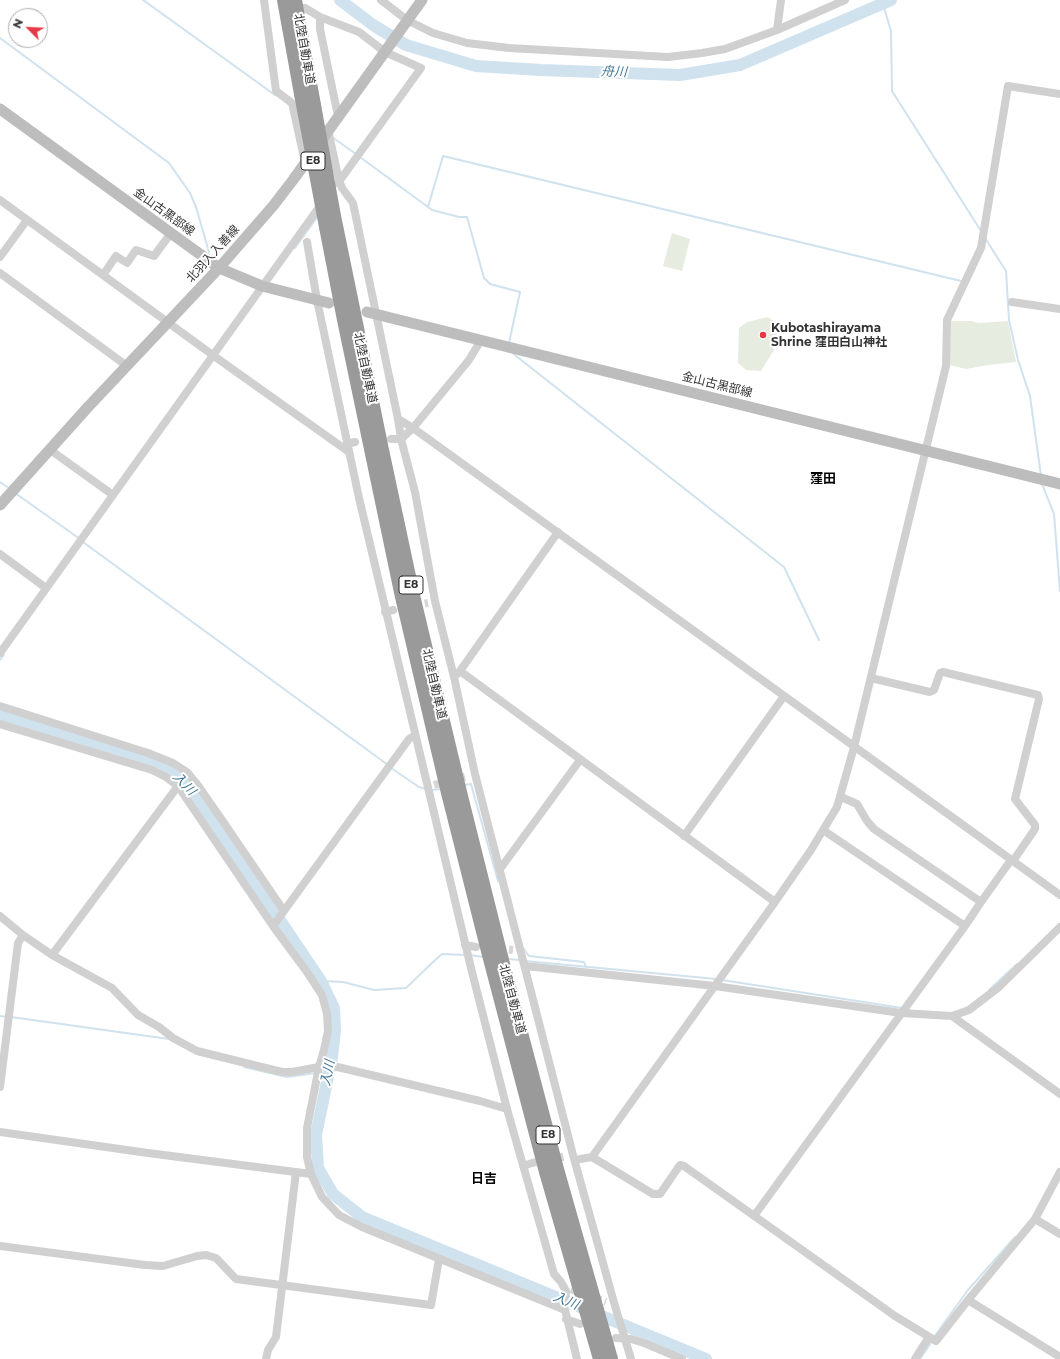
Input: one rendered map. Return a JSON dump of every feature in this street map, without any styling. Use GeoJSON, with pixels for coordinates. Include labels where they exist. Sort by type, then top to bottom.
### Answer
{"type":"FeatureCollection","features":[{"type":"Feature","properties":{"kind":"highway","name":"北陸自動車道"},"geometry":{"type":"LineString","coordinates":[[284,0],[300,94],[372,403],[413,595],[499,950],[498,968],[546,1172],[583,1295],[603,1331],[611,1359]]}},
{"type":"Feature","properties":{"kind":"highway","name":"北陸自動車道"},"geometry":{"type":"LineString","coordinates":[[300,4],[330,222]]}},
{"type":"Feature","properties":{"kind":"highway","name":"北陸自動車道"},"geometry":{"type":"LineString","coordinates":[[583,1295],[585,1325],[600,1359]]}},
{"type":"Feature","properties":{"kind":"main road","name":"北羽入入善線"},"geometry":{"type":"LineString","coordinates":[[0,505],[49,449],[219,268],[272,206],[422,0]]}},
{"type":"Feature","properties":{"kind":"main road","name":"金山古黒部線"},"geometry":{"type":"LineString","coordinates":[[0,109],[219,268],[262,286],[330,303]]}},
{"type":"Feature","properties":{"kind":"main road","name":"金山古黒部線"},"geometry":{"type":"LineString","coordinates":[[372,313],[1060,484]]}},
{"type":"Feature","properties":{"kind":"street"},"geometry":{"type":"LineString","coordinates":[[264,0],[276,91],[292,103],[305,162]]}},
{"type":"Feature","properties":{"kind":"street"},"geometry":{"type":"LineString","coordinates":[[382,0],[407,20],[434,33],[467,43],[509,48],[668,56],[725,49],[776,30],[845,0]]}},
{"type":"Feature","properties":{"kind":"street"},"geometry":{"type":"LineString","coordinates":[[776,30],[779,0]]}},
{"type":"Feature","properties":{"kind":"street"},"geometry":{"type":"LineString","coordinates":[[0,653],[214,356],[262,286],[421,68],[386,50],[359,32],[320,17],[300,4]]}},
{"type":"Feature","properties":{"kind":"street"},"geometry":{"type":"LineString","coordinates":[[320,17],[320,29],[338,116]]}},
{"type":"Feature","properties":{"kind":"street"},"geometry":{"type":"LineString","coordinates":[[592,1156],[775,902],[811,850],[837,807],[854,747],[927,450],[946,366],[947,320],[981,248],[1008,86],[1060,94]]}},
{"type":"Feature","properties":{"kind":"street"},"geometry":{"type":"LineString","coordinates":[[328,130],[339,180],[342,188],[353,203],[372,313],[415,492],[432,602],[457,674],[472,775],[500,869],[499,950]]}},
{"type":"Feature","properties":{"kind":"street"},"geometry":{"type":"LineString","coordinates":[[0,200],[214,356],[351,446]]}},
{"type":"Feature","properties":{"kind":"street"},"geometry":{"type":"LineString","coordinates":[[0,257],[27,220]]}},
{"type":"Feature","properties":{"kind":"street"},"geometry":{"type":"LineString","coordinates":[[103,275],[116,256],[127,263],[136,250],[154,256],[172,233]]}},
{"type":"Feature","properties":{"kind":"street"},"geometry":{"type":"LineString","coordinates":[[307,242],[317,300],[389,611],[415,735],[431,786],[465,946],[507,1109],[554,1274],[583,1295]]}},
{"type":"Feature","properties":{"kind":"street"},"geometry":{"type":"LineString","coordinates":[[0,273],[127,366]]}},
{"type":"Feature","properties":{"kind":"street"},"geometry":{"type":"LineString","coordinates":[[1012,302],[1060,309]]}},
{"type":"Feature","properties":{"kind":"street"},"geometry":{"type":"LineString","coordinates":[[391,439],[401,438],[413,428],[469,360],[481,340]]}},
{"type":"Feature","properties":{"kind":"street"},"geometry":{"type":"LineString","coordinates":[[398,419],[413,428],[558,532],[1060,895]]}},
{"type":"Feature","properties":{"kind":"street"},"geometry":{"type":"LineString","coordinates":[[49,449],[113,495]]}},
{"type":"Feature","properties":{"kind":"street"},"geometry":{"type":"LineString","coordinates":[[457,674],[558,532]]}},
{"type":"Feature","properties":{"kind":"street"},"geometry":{"type":"LineString","coordinates":[[0,554],[46,588]]}},
{"type":"Feature","properties":{"kind":"street"},"geometry":{"type":"LineString","coordinates":[[754,1216],[1035,829],[1035,826],[1015,799],[1039,700],[1038,695],[943,672],[940,673],[934,690],[930,692],[871,678]]}},
{"type":"Feature","properties":{"kind":"street"},"geometry":{"type":"LineString","coordinates":[[457,674],[580,760],[775,902]]}},
{"type":"Feature","properties":{"kind":"street"},"geometry":{"type":"LineString","coordinates":[[684,836],[784,696]]}},
{"type":"Feature","properties":{"kind":"street"},"geometry":{"type":"LineString","coordinates":[[0,706],[155,755],[173,763],[187,772],[197,784],[284,911]]}},
{"type":"Feature","properties":{"kind":"street"},"geometry":{"type":"LineString","coordinates":[[0,724],[152,770],[166,777],[178,786],[273,926],[307,972],[322,995],[327,1014],[328,1031],[322,1065],[307,1128],[307,1157],[311,1174],[322,1197],[339,1215],[362,1227],[564,1310]]}},
{"type":"Feature","properties":{"kind":"street"},"geometry":{"type":"LineString","coordinates":[[273,926],[409,739],[415,735]]}},
{"type":"Feature","properties":{"kind":"street"},"geometry":{"type":"LineString","coordinates":[[500,869],[580,760]]}},
{"type":"Feature","properties":{"kind":"street"},"geometry":{"type":"LineString","coordinates":[[52,955],[178,786]]}},
{"type":"Feature","properties":{"kind":"street"},"geometry":{"type":"LineString","coordinates":[[841,797],[857,804],[867,821],[874,829],[981,902]]}},
{"type":"Feature","properties":{"kind":"street"},"geometry":{"type":"LineString","coordinates":[[823,830],[964,926]]}},
{"type":"Feature","properties":{"kind":"street"},"geometry":{"type":"LineString","coordinates":[[0,916],[52,955],[112,988],[138,1015],[159,1027],[173,1038],[197,1050],[282,1072],[292,1072],[322,1065],[341,1066],[507,1109]]}},
{"type":"Feature","properties":{"kind":"street"},"geometry":{"type":"LineString","coordinates":[[465,946],[499,950],[525,966],[715,986],[902,1013],[952,1016],[969,1010],[999,987],[1060,927]]}},
{"type":"Feature","properties":{"kind":"street"},"geometry":{"type":"LineString","coordinates":[[0,1087],[18,944],[23,934]]}},
{"type":"Feature","properties":{"kind":"street"},"geometry":{"type":"LineString","coordinates":[[525,966],[572,1157],[631,1359]]}},
{"type":"Feature","properties":{"kind":"street"},"geometry":{"type":"LineString","coordinates":[[952,1016],[1060,1094]]}},
{"type":"Feature","properties":{"kind":"street"},"geometry":{"type":"LineString","coordinates":[[0,1132],[311,1174]]}},
{"type":"Feature","properties":{"kind":"street"},"geometry":{"type":"LineString","coordinates":[[572,1157],[592,1156],[653,1194],[660,1194],[680,1165],[684,1166],[895,1316],[936,1341],[1035,1219],[1060,1172]]}},
{"type":"Feature","properties":{"kind":"street"},"geometry":{"type":"LineString","coordinates":[[523,1166],[532,1163]]}},
{"type":"Feature","properties":{"kind":"street"},"geometry":{"type":"LineString","coordinates":[[266,1359],[268,1350],[276,1337],[296,1172]]}},
{"type":"Feature","properties":{"kind":"street"},"geometry":{"type":"LineString","coordinates":[[1035,1219],[1060,1234]]}},
{"type":"Feature","properties":{"kind":"street"},"geometry":{"type":"LineString","coordinates":[[0,1246],[145,1265],[164,1266],[197,1256],[206,1255],[216,1258],[236,1279],[431,1305],[439,1259]]}},
{"type":"Feature","properties":{"kind":"street"},"geometry":{"type":"LineString","coordinates":[[577,1359],[564,1310],[566,1291],[615,1306]]}},
{"type":"Feature","properties":{"kind":"street"},"geometry":{"type":"LineString","coordinates":[[968,1300],[1060,1356]]}},
{"type":"Feature","properties":{"kind":"street"},"geometry":{"type":"LineString","coordinates":[[566,1319],[585,1325]]}},
{"type":"Feature","properties":{"kind":"street"},"geometry":{"type":"LineString","coordinates":[[616,1338],[624,1336],[682,1359]]}},
{"type":"Feature","properties":{"kind":"street"},"geometry":{"type":"LineString","coordinates":[[915,1359],[929,1337]]}},
{"type":"Feature","properties":{"kind":"shaded area"},"geometry":{"type":"Polygon","coordinates":[[[672,233],[690,239],[682,271],[663,266],[672,233]]]}},
{"type":"Feature","properties":{"kind":"shaded area"},"geometry":{"type":"Polygon","coordinates":[[[768,317],[775,322],[777,332],[774,350],[761,371],[746,370],[738,363],[739,328],[747,322],[768,317]]]}},
{"type":"Feature","properties":{"kind":"shaded area"},"geometry":{"type":"Polygon","coordinates":[[[951,321],[971,321],[978,323],[1008,321],[1016,362],[966,369],[949,365],[951,321]]]}},
{"type":"Feature","properties":{"kind":"waterway"},"geometry":{"type":"LineString","coordinates":[[143,0],[275,95]]}},
{"type":"Feature","properties":{"kind":"waterway","name":"舟川"},"geometry":{"type":"LineString","coordinates":[[340,0],[373,25],[406,45],[476,66],[680,75],[740,65],[891,0]]}},
{"type":"Feature","properties":{"kind":"waterway"},"geometry":{"type":"LineString","coordinates":[[883,4],[891,31],[892,91],[981,231]]}},
{"type":"Feature","properties":{"kind":"waterway"},"geometry":{"type":"LineString","coordinates":[[0,38],[169,163],[190,193],[196,207],[209,252]]}},
{"type":"Feature","properties":{"kind":"waterway"},"geometry":{"type":"LineString","coordinates":[[332,137],[356,154]]}},
{"type":"Feature","properties":{"kind":"waterway"},"geometry":{"type":"LineString","coordinates":[[428,207],[443,156],[961,281]]}},
{"type":"Feature","properties":{"kind":"waterway"},"geometry":{"type":"LineString","coordinates":[[360,157],[432,210],[459,217],[467,217],[484,278],[490,284],[520,292],[509,343]]}},
{"type":"Feature","properties":{"kind":"waterway"},"geometry":{"type":"LineString","coordinates":[[295,248],[318,216]]}},
{"type":"Feature","properties":{"kind":"waterway"},"geometry":{"type":"LineString","coordinates":[[985,238],[1006,271],[1009,320],[1018,360],[1030,396],[1041,476]]}},
{"type":"Feature","properties":{"kind":"waterway"},"geometry":{"type":"LineString","coordinates":[[511,352],[784,567],[819,640]]}},
{"type":"Feature","properties":{"kind":"waterway"},"geometry":{"type":"LineString","coordinates":[[0,482],[10,489]]}},
{"type":"Feature","properties":{"kind":"waterway"},"geometry":{"type":"LineString","coordinates":[[1042,484],[1054,514],[1060,591]]}},
{"type":"Feature","properties":{"kind":"waterway"},"geometry":{"type":"LineString","coordinates":[[15,493],[80,539]]}},
{"type":"Feature","properties":{"kind":"waterway"},"geometry":{"type":"LineString","coordinates":[[83,542],[388,765]]}},
{"type":"Feature","properties":{"kind":"waterway"},"geometry":{"type":"LineString","coordinates":[[0,660],[4,655]]}},
{"type":"Feature","properties":{"kind":"waterway","name":"入川"},"geometry":{"type":"LineString","coordinates":[[0,714],[158,763],[175,772],[191,788],[321,981],[334,1008],[335,1030],[332,1057],[316,1135],[318,1168],[333,1194],[362,1217],[706,1359]]}},
{"type":"Feature","properties":{"kind":"waterway"},"geometry":{"type":"LineString","coordinates":[[391,768],[419,787],[426,789]]}},
{"type":"Feature","properties":{"kind":"waterway"},"geometry":{"type":"LineString","coordinates":[[464,785],[471,784],[498,881]]}},
{"type":"Feature","properties":{"kind":"waterway"},"geometry":{"type":"LineString","coordinates":[[431,790],[442,789]]}},
{"type":"Feature","properties":{"kind":"waterway"},"geometry":{"type":"LineString","coordinates":[[523,948],[529,956],[584,962],[586,967]]}},
{"type":"Feature","properties":{"kind":"waterway"},"geometry":{"type":"LineString","coordinates":[[321,981],[343,982],[374,990],[406,988],[442,954],[465,955]]}},
{"type":"Feature","properties":{"kind":"waterway"},"geometry":{"type":"LineString","coordinates":[[470,955],[483,957]]}},
{"type":"Feature","properties":{"kind":"waterway"},"geometry":{"type":"LineString","coordinates":[[508,959],[521,960]]}},
{"type":"Feature","properties":{"kind":"waterway"},"geometry":{"type":"LineString","coordinates":[[525,961],[716,979]]}},
{"type":"Feature","properties":{"kind":"waterway"},"geometry":{"type":"LineString","coordinates":[[989,990],[1017,964]]}},
{"type":"Feature","properties":{"kind":"waterway"},"geometry":{"type":"LineString","coordinates":[[722,980],[902,1008]]}},
{"type":"Feature","properties":{"kind":"waterway"},"geometry":{"type":"LineString","coordinates":[[0,1016],[7,1017]]}},
{"type":"Feature","properties":{"kind":"waterway"},"geometry":{"type":"LineString","coordinates":[[11,1017],[169,1039]]}},
{"type":"Feature","properties":{"kind":"waterway"},"geometry":{"type":"LineString","coordinates":[[244,1067],[287,1077],[316,1073]]}},
{"type":"Feature","properties":{"kind":"waterway"},"geometry":{"type":"LineString","coordinates":[[320,1073],[329,1074]]}},
{"type":"Feature","properties":{"kind":"waterway"},"geometry":{"type":"LineString","coordinates":[[934,1337],[968,1290],[1015,1237]]}},
{"type":"Feature","properties":{"kind":"waterway"},"geometry":{"type":"LineString","coordinates":[[920,1359],[932,1341]]}},
{"type":"Feature","properties":{"kind":"tunnel"},"geometry":{"type":"LineString","coordinates":[[413,606],[428,603]]}},
{"type":"Feature","properties":{"kind":"tunnel"},"geometry":{"type":"LineString","coordinates":[[434,785],[468,776]]}},
{"type":"Feature","properties":{"kind":"tunnel"},"geometry":{"type":"LineString","coordinates":[[497,948],[513,950]]}},
{"type":"Feature","properties":{"kind":"tunnel"},"geometry":{"type":"LineString","coordinates":[[532,1163],[567,1156]]}},
{"type":"Feature","properties":{"kind":"tunnel"},"geometry":{"type":"LineString","coordinates":[[571,1289],[606,1302]]}},
{"type":"Feature","properties":{"kind":"place","name":"Kubotashirayama Shrine 窪田白山神社"},"geometry":{"type":"Point","coordinates":[763,335]}},
{"type":"Feature","properties":{"kind":"district","name":"窪田"},"geometry":{"type":"Point","coordinates":[823,479]}},
{"type":"Feature","properties":{"kind":"district","name":"日吉"},"geometry":{"type":"Point","coordinates":[484,1179]}}]}
